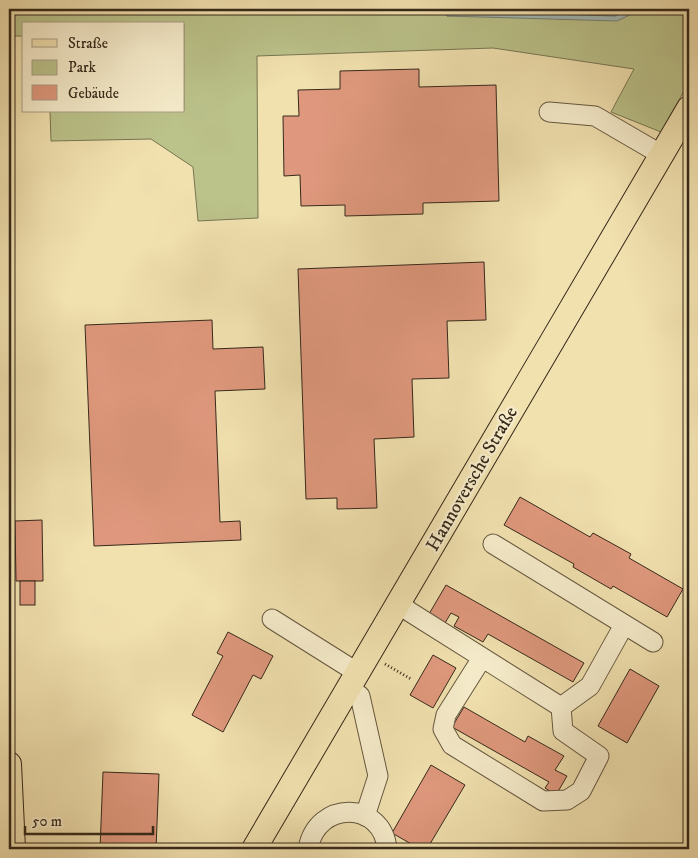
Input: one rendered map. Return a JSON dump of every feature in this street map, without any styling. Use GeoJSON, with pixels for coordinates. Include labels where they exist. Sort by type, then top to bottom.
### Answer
{"type":"FeatureCollection","features":[{"type":"Feature","properties":{"kind":"main road","name":"Hannoversche Straße"},"geometry":{"type":"LineString","coordinates":[[254,849],[689,108]]}},
{"type":"Feature","properties":{"kind":"main road"},"geometry":{"type":"LineString","coordinates":[[9,764],[13,849]]}},
{"type":"Feature","properties":{"kind":"lane"},"geometry":{"type":"LineString","coordinates":[[549,112],[595,116],[662,155]]}},
{"type":"Feature","properties":{"kind":"lane"},"geometry":{"type":"LineString","coordinates":[[493,544],[653,642]]}},
{"type":"Feature","properties":{"kind":"lane"},"geometry":{"type":"LineString","coordinates":[[399,603],[410,612],[560,707]]}},
{"type":"Feature","properties":{"kind":"lane"},"geometry":{"type":"LineString","coordinates":[[272,619],[353,680],[360,696],[378,776],[365,816]]}},
{"type":"Feature","properties":{"kind":"lane"},"geometry":{"type":"LineString","coordinates":[[560,707],[590,686],[624,625]]}},
{"type":"Feature","properties":{"kind":"lane"},"geometry":{"type":"LineString","coordinates":[[482,658],[446,714],[443,729],[452,745],[543,801],[567,800],[581,791],[598,756],[563,731],[560,707]]}},
{"type":"Feature","properties":{"kind":"lane"},"geometry":{"type":"LineString","coordinates":[[308,849],[310,838],[316,827],[327,818],[339,813],[352,812],[365,816],[376,824],[384,834],[387,849]]}},
{"type":"Feature","properties":{"kind":"path"},"geometry":{"type":"LineString","coordinates":[[380,661],[411,679]]}},
{"type":"Feature","properties":{"kind":"green space"},"geometry":{"type":"Polygon","coordinates":[[[9,9],[441,9],[447,16],[634,13],[636,9],[689,9],[689,82],[661,132],[611,112],[634,69],[493,48],[257,56],[258,218],[198,221],[193,167],[151,139],[51,141],[50,112],[185,112],[185,22],[22,22],[22,36],[15,36],[9,16],[9,9]]]}},
{"type":"Feature","properties":{"kind":"water"},"geometry":{"type":"Polygon","coordinates":[[[441,9],[636,9],[634,13],[617,21],[447,16],[441,9]]]}},
{"type":"Feature","properties":{"kind":"building"},"geometry":{"type":"Polygon","coordinates":[[[419,69],[419,87],[496,85],[499,201],[423,203],[423,214],[345,216],[345,205],[301,206],[300,175],[284,176],[283,116],[299,116],[298,90],[340,89],[340,71],[419,69]]]}},
{"type":"Feature","properties":{"kind":"building"},"geometry":{"type":"Polygon","coordinates":[[[484,262],[486,320],[447,321],[449,378],[412,379],[414,437],[374,439],[377,508],[337,509],[337,498],[306,499],[298,269],[484,262]]]}},
{"type":"Feature","properties":{"kind":"building"},"geometry":{"type":"Polygon","coordinates":[[[212,320],[213,349],[263,347],[265,389],[215,391],[220,522],[240,521],[241,540],[94,546],[85,325],[212,320]]]}},
{"type":"Feature","properties":{"kind":"building"},"geometry":{"type":"Polygon","coordinates":[[[520,497],[590,537],[593,533],[631,554],[629,558],[683,589],[667,617],[613,586],[611,589],[573,567],[574,564],[504,525],[520,497]]]}},
{"type":"Feature","properties":{"kind":"building"},"geometry":{"type":"Polygon","coordinates":[[[42,520],[43,581],[16,581],[15,521],[42,520]]]}},
{"type":"Feature","properties":{"kind":"building"},"geometry":{"type":"Polygon","coordinates":[[[20,581],[35,581],[35,605],[20,605],[20,581]]]}},
{"type":"Feature","properties":{"kind":"building"},"geometry":{"type":"Polygon","coordinates":[[[446,585],[584,663],[573,682],[488,634],[483,642],[454,626],[459,617],[451,613],[445,623],[429,614],[446,585]]]}},
{"type":"Feature","properties":{"kind":"building"},"geometry":{"type":"Polygon","coordinates":[[[228,632],[273,656],[261,679],[253,675],[223,732],[192,715],[223,656],[217,653],[228,632]]]}},
{"type":"Feature","properties":{"kind":"building"},"geometry":{"type":"Polygon","coordinates":[[[433,655],[456,668],[433,708],[410,695],[433,655]]]}},
{"type":"Feature","properties":{"kind":"building"},"geometry":{"type":"Polygon","coordinates":[[[630,669],[659,686],[627,743],[598,726],[630,669]]]}},
{"type":"Feature","properties":{"kind":"building"},"geometry":{"type":"Polygon","coordinates":[[[464,707],[525,742],[528,736],[564,756],[555,770],[567,776],[556,795],[545,788],[549,782],[452,727],[464,707]]]}},
{"type":"Feature","properties":{"kind":"building"},"geometry":{"type":"Polygon","coordinates":[[[431,765],[465,785],[427,849],[420,849],[392,833],[431,765]]]}},
{"type":"Feature","properties":{"kind":"building"},"geometry":{"type":"Polygon","coordinates":[[[103,772],[159,774],[156,849],[100,849],[103,772]]]}}]}
